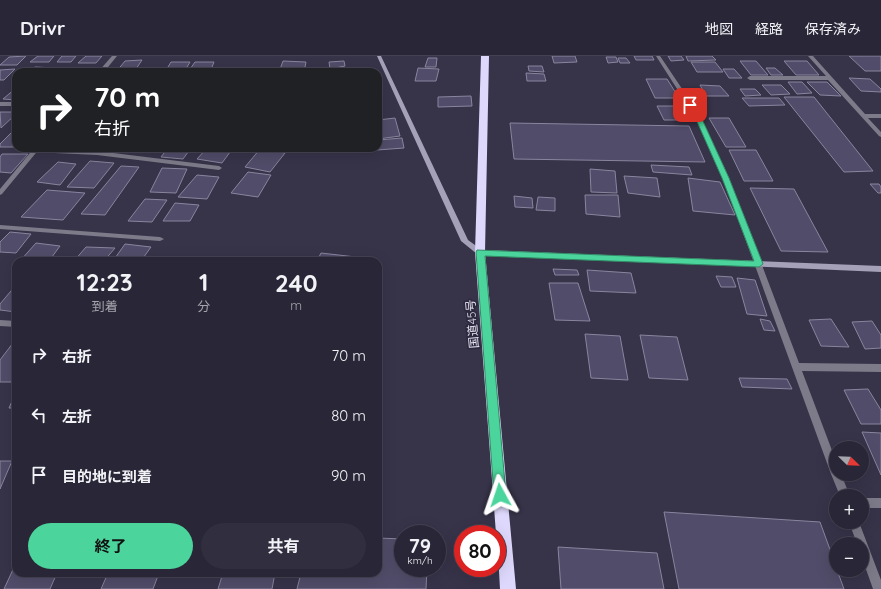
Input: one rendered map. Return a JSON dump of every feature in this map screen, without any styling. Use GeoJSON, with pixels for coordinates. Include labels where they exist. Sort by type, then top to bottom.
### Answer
{"type":"FeatureCollection","features":[{"type":"Feature","properties":{"kind":"highway","name":"国道45号"},"geometry":{"type":"LineString","coordinates":[[485,56],[480,252],[508,589]]}},
{"type":"Feature","properties":{"kind":"street"},"geometry":{"type":"LineString","coordinates":[[105,68],[116,56]]}},
{"type":"Feature","properties":{"kind":"street"},"geometry":{"type":"LineString","coordinates":[[379,56],[465,241],[480,252],[881,269]]}},
{"type":"Feature","properties":{"kind":"street"},"geometry":{"type":"LineString","coordinates":[[658,56],[698,117],[726,178],[829,455]]}},
{"type":"Feature","properties":{"kind":"street"},"geometry":{"type":"LineString","coordinates":[[810,56],[881,135]]}},
{"type":"Feature","properties":{"kind":"street"},"geometry":{"type":"LineString","coordinates":[[750,78],[830,78]]}},
{"type":"Feature","properties":{"kind":"street"},"geometry":{"type":"LineString","coordinates":[[0,104],[12,104]]}},
{"type":"Feature","properties":{"kind":"street"},"geometry":{"type":"LineString","coordinates":[[864,116],[881,116]]}},
{"type":"Feature","properties":{"kind":"street"},"geometry":{"type":"LineString","coordinates":[[0,193],[3,186],[34,152]]}},
{"type":"Feature","properties":{"kind":"street"},"geometry":{"type":"LineString","coordinates":[[76,152],[96,153],[220,168]]}},
{"type":"Feature","properties":{"kind":"street"},"geometry":{"type":"LineString","coordinates":[[0,227],[160,239]]}},
{"type":"Feature","properties":{"kind":"street"},"geometry":{"type":"LineString","coordinates":[[0,323],[12,324]]}},
{"type":"Feature","properties":{"kind":"street"},"geometry":{"type":"LineString","coordinates":[[796,367],[881,368]]}},
{"type":"Feature","properties":{"kind":"street"},"geometry":{"type":"LineString","coordinates":[[869,503],[881,503]]}},
{"type":"Feature","properties":{"kind":"street"},"geometry":{"type":"LineString","coordinates":[[857,529],[879,589]]}},
{"type":"Feature","properties":{"kind":"building"},"geometry":{"type":"Polygon","coordinates":[[[26,56],[17,65],[0,65],[9,57],[26,56]]]}},
{"type":"Feature","properties":{"kind":"building"},"geometry":{"type":"Polygon","coordinates":[[[38,56],[54,56],[49,62],[30,62],[38,56]]]}},
{"type":"Feature","properties":{"kind":"building"},"geometry":{"type":"Polygon","coordinates":[[[62,56],[76,56],[71,62],[57,62],[62,56]]]}},
{"type":"Feature","properties":{"kind":"building"},"geometry":{"type":"Polygon","coordinates":[[[86,56],[102,56],[96,63],[78,63],[86,56]]]}},
{"type":"Feature","properties":{"kind":"building"},"geometry":{"type":"Polygon","coordinates":[[[552,56],[575,56],[577,62],[554,63],[552,56]]]}},
{"type":"Feature","properties":{"kind":"building"},"geometry":{"type":"Polygon","coordinates":[[[634,56],[652,56],[654,60],[636,60],[634,56]]]}},
{"type":"Feature","properties":{"kind":"building"},"geometry":{"type":"Polygon","coordinates":[[[668,56],[681,56],[684,60],[671,61],[668,56]]]}},
{"type":"Feature","properties":{"kind":"building"},"geometry":{"type":"Polygon","coordinates":[[[686,56],[712,56],[716,60],[688,61],[686,56]]]}},
{"type":"Feature","properties":{"kind":"building"},"geometry":{"type":"Polygon","coordinates":[[[849,56],[881,56],[881,71],[865,71],[849,56]]]}},
{"type":"Feature","properties":{"kind":"building"},"geometry":{"type":"Polygon","coordinates":[[[606,57],[616,57],[618,62],[608,63],[606,57]]]}},
{"type":"Feature","properties":{"kind":"building"},"geometry":{"type":"Polygon","coordinates":[[[428,58],[437,58],[436,67],[425,67],[428,58]]]}},
{"type":"Feature","properties":{"kind":"building"},"geometry":{"type":"Polygon","coordinates":[[[618,58],[626,58],[630,63],[620,63],[618,58]]]}},
{"type":"Feature","properties":{"kind":"building"},"geometry":{"type":"Polygon","coordinates":[[[142,60],[137,68],[119,68],[125,61],[142,60]]]}},
{"type":"Feature","properties":{"kind":"building"},"geometry":{"type":"Polygon","coordinates":[[[283,61],[306,62],[305,68],[280,68],[283,61]]]}},
{"type":"Feature","properties":{"kind":"building"},"geometry":{"type":"Polygon","coordinates":[[[344,61],[345,66],[330,68],[329,62],[344,61]]]}},
{"type":"Feature","properties":{"kind":"building"},"geometry":{"type":"Polygon","coordinates":[[[740,61],[756,61],[768,75],[751,75],[740,61]]]}},
{"type":"Feature","properties":{"kind":"building"},"geometry":{"type":"Polygon","coordinates":[[[784,61],[807,61],[819,75],[796,75],[784,61]]]}},
{"type":"Feature","properties":{"kind":"building"},"geometry":{"type":"Polygon","coordinates":[[[171,62],[190,62],[186,68],[167,68],[171,62]]]}},
{"type":"Feature","properties":{"kind":"building"},"geometry":{"type":"Polygon","coordinates":[[[195,62],[214,62],[212,68],[191,68],[195,62]]]}},
{"type":"Feature","properties":{"kind":"building"},"geometry":{"type":"Polygon","coordinates":[[[691,62],[715,62],[723,72],[697,72],[691,62]]]}},
{"type":"Feature","properties":{"kind":"building"},"geometry":{"type":"Polygon","coordinates":[[[528,66],[542,66],[544,72],[529,71],[528,66]]]}},
{"type":"Feature","properties":{"kind":"building"},"geometry":{"type":"Polygon","coordinates":[[[35,67],[55,68],[34,68],[35,67]]]}},
{"type":"Feature","properties":{"kind":"building"},"geometry":{"type":"Polygon","coordinates":[[[418,68],[439,69],[436,81],[415,81],[418,68]]]}},
{"type":"Feature","properties":{"kind":"building"},"geometry":{"type":"Polygon","coordinates":[[[766,68],[775,68],[783,75],[771,75],[766,68]]]}},
{"type":"Feature","properties":{"kind":"building"},"geometry":{"type":"Polygon","coordinates":[[[12,69],[12,72],[4,80],[0,80],[0,70],[12,69]]]}},
{"type":"Feature","properties":{"kind":"building"},"geometry":{"type":"Polygon","coordinates":[[[723,69],[734,69],[742,78],[729,78],[723,69]]]}},
{"type":"Feature","properties":{"kind":"building"},"geometry":{"type":"Polygon","coordinates":[[[526,73],[544,74],[546,81],[527,81],[526,73]]]}},
{"type":"Feature","properties":{"kind":"building"},"geometry":{"type":"Polygon","coordinates":[[[849,78],[870,79],[881,89],[881,92],[861,91],[849,78]]]}},
{"type":"Feature","properties":{"kind":"building"},"geometry":{"type":"Polygon","coordinates":[[[646,79],[667,79],[679,98],[655,98],[646,79]]]}},
{"type":"Feature","properties":{"kind":"building"},"geometry":{"type":"Polygon","coordinates":[[[788,82],[802,82],[812,93],[797,94],[788,82]]]}},
{"type":"Feature","properties":{"kind":"building"},"geometry":{"type":"Polygon","coordinates":[[[807,82],[827,82],[841,96],[820,95],[807,82]]]}},
{"type":"Feature","properties":{"kind":"building"},"geometry":{"type":"Polygon","coordinates":[[[700,85],[720,86],[729,96],[706,96],[700,85]]]}},
{"type":"Feature","properties":{"kind":"building"},"geometry":{"type":"Polygon","coordinates":[[[762,85],[781,85],[790,94],[771,95],[762,85]]]}},
{"type":"Feature","properties":{"kind":"building"},"geometry":{"type":"Polygon","coordinates":[[[740,89],[755,89],[761,95],[745,96],[740,89]]]}},
{"type":"Feature","properties":{"kind":"building"},"geometry":{"type":"Polygon","coordinates":[[[12,91],[12,100],[3,99],[12,91]]]}},
{"type":"Feature","properties":{"kind":"building"},"geometry":{"type":"Polygon","coordinates":[[[471,96],[472,106],[438,107],[438,97],[471,96]]]}},
{"type":"Feature","properties":{"kind":"building"},"geometry":{"type":"Polygon","coordinates":[[[784,97],[814,97],[873,171],[844,172],[784,97]]]}},
{"type":"Feature","properties":{"kind":"building"},"geometry":{"type":"Polygon","coordinates":[[[742,98],[779,98],[785,105],[749,106],[742,98]]]}},
{"type":"Feature","properties":{"kind":"building"},"geometry":{"type":"Polygon","coordinates":[[[657,106],[681,106],[691,120],[664,120],[657,106]]]}},
{"type":"Feature","properties":{"kind":"building"},"geometry":{"type":"Polygon","coordinates":[[[0,112],[12,112],[12,118],[1,128],[0,112]]]}},
{"type":"Feature","properties":{"kind":"building"},"geometry":{"type":"Polygon","coordinates":[[[395,118],[400,136],[382,138],[382,120],[395,118]]]}},
{"type":"Feature","properties":{"kind":"building"},"geometry":{"type":"Polygon","coordinates":[[[709,118],[729,118],[746,147],[726,147],[709,118]]]}},
{"type":"Feature","properties":{"kind":"building"},"geometry":{"type":"Polygon","coordinates":[[[510,123],[689,126],[705,162],[514,159],[510,123]]]}},
{"type":"Feature","properties":{"kind":"building"},"geometry":{"type":"Polygon","coordinates":[[[12,132],[12,147],[0,147],[0,144],[12,132]]]}},
{"type":"Feature","properties":{"kind":"building"},"geometry":{"type":"Polygon","coordinates":[[[402,138],[404,148],[382,150],[382,140],[402,138]]]}},
{"type":"Feature","properties":{"kind":"building"},"geometry":{"type":"Polygon","coordinates":[[[729,150],[756,150],[773,181],[744,181],[729,150]]]}},
{"type":"Feature","properties":{"kind":"building"},"geometry":{"type":"Polygon","coordinates":[[[165,152],[188,152],[183,159],[161,157],[165,152]]]}},
{"type":"Feature","properties":{"kind":"building"},"geometry":{"type":"Polygon","coordinates":[[[203,152],[230,152],[222,163],[197,159],[203,152]]]}},
{"type":"Feature","properties":{"kind":"building"},"geometry":{"type":"Polygon","coordinates":[[[258,152],[285,153],[270,172],[245,167],[258,152]]]}},
{"type":"Feature","properties":{"kind":"building"},"geometry":{"type":"Polygon","coordinates":[[[2,154],[28,154],[11,173],[0,172],[0,157],[2,154]]]}},
{"type":"Feature","properties":{"kind":"building"},"geometry":{"type":"Polygon","coordinates":[[[90,161],[114,163],[94,188],[67,187],[90,161]]]}},
{"type":"Feature","properties":{"kind":"building"},"geometry":{"type":"Polygon","coordinates":[[[58,162],[76,164],[60,185],[37,182],[58,162]]]}},
{"type":"Feature","properties":{"kind":"building"},"geometry":{"type":"Polygon","coordinates":[[[651,165],[689,167],[692,175],[653,172],[651,165]]]}},
{"type":"Feature","properties":{"kind":"building"},"geometry":{"type":"Polygon","coordinates":[[[121,166],[139,167],[105,215],[81,214],[121,166]]]}},
{"type":"Feature","properties":{"kind":"building"},"geometry":{"type":"Polygon","coordinates":[[[162,168],[187,169],[176,193],[150,192],[162,168]]]}},
{"type":"Feature","properties":{"kind":"building"},"geometry":{"type":"Polygon","coordinates":[[[590,169],[615,171],[617,193],[591,192],[590,169]]]}},
{"type":"Feature","properties":{"kind":"building"},"geometry":{"type":"Polygon","coordinates":[[[248,172],[271,175],[258,197],[231,193],[248,172]]]}},
{"type":"Feature","properties":{"kind":"building"},"geometry":{"type":"Polygon","coordinates":[[[197,175],[219,177],[207,199],[178,197],[197,175]]]}},
{"type":"Feature","properties":{"kind":"building"},"geometry":{"type":"Polygon","coordinates":[[[624,176],[657,178],[660,197],[628,193],[624,176]]]}},
{"type":"Feature","properties":{"kind":"building"},"geometry":{"type":"Polygon","coordinates":[[[688,178],[720,182],[735,215],[693,211],[688,178]]]}},
{"type":"Feature","properties":{"kind":"building"},"geometry":{"type":"Polygon","coordinates":[[[870,184],[879,184],[881,187],[881,193],[878,193],[870,184]]]}},
{"type":"Feature","properties":{"kind":"building"},"geometry":{"type":"Polygon","coordinates":[[[750,188],[794,189],[828,252],[781,251],[750,188]]]}},
{"type":"Feature","properties":{"kind":"building"},"geometry":{"type":"Polygon","coordinates":[[[47,190],[85,193],[63,220],[21,217],[47,190]]]}},
{"type":"Feature","properties":{"kind":"building"},"geometry":{"type":"Polygon","coordinates":[[[585,195],[618,195],[620,217],[586,214],[585,195]]]}},
{"type":"Feature","properties":{"kind":"building"},"geometry":{"type":"Polygon","coordinates":[[[514,196],[532,198],[533,208],[515,207],[514,196]]]}},
{"type":"Feature","properties":{"kind":"building"},"geometry":{"type":"Polygon","coordinates":[[[538,197],[555,198],[555,211],[536,210],[538,197]]]}},
{"type":"Feature","properties":{"kind":"building"},"geometry":{"type":"Polygon","coordinates":[[[145,199],[167,200],[152,222],[128,221],[145,199]]]}},
{"type":"Feature","properties":{"kind":"building"},"geometry":{"type":"Polygon","coordinates":[[[175,203],[199,205],[190,221],[163,221],[175,203]]]}},
{"type":"Feature","properties":{"kind":"building"},"geometry":{"type":"Polygon","coordinates":[[[10,232],[31,234],[16,253],[0,252],[0,242],[10,232]]]}},
{"type":"Feature","properties":{"kind":"building"},"geometry":{"type":"Polygon","coordinates":[[[36,243],[60,246],[52,257],[24,257],[36,243]]]}},
{"type":"Feature","properties":{"kind":"building"},"geometry":{"type":"Polygon","coordinates":[[[125,244],[151,247],[144,257],[116,257],[125,244]]]}},
{"type":"Feature","properties":{"kind":"building"},"geometry":{"type":"Polygon","coordinates":[[[86,247],[115,248],[107,257],[77,257],[86,247]]]}},
{"type":"Feature","properties":{"kind":"building"},"geometry":{"type":"Polygon","coordinates":[[[321,253],[356,257],[319,257],[321,253]]]}},
{"type":"Feature","properties":{"kind":"building"},"geometry":{"type":"Polygon","coordinates":[[[553,269],[577,270],[579,275],[555,275],[553,269]]]}},
{"type":"Feature","properties":{"kind":"building"},"geometry":{"type":"Polygon","coordinates":[[[587,270],[631,273],[636,293],[590,291],[587,270]]]}},
{"type":"Feature","properties":{"kind":"building"},"geometry":{"type":"Polygon","coordinates":[[[716,276],[732,277],[736,287],[721,287],[716,276]]]}},
{"type":"Feature","properties":{"kind":"building"},"geometry":{"type":"Polygon","coordinates":[[[737,278],[755,280],[767,316],[747,314],[737,278]]]}},
{"type":"Feature","properties":{"kind":"building"},"geometry":{"type":"Polygon","coordinates":[[[549,283],[578,283],[590,321],[555,320],[549,283]]]}},
{"type":"Feature","properties":{"kind":"building"},"geometry":{"type":"Polygon","coordinates":[[[12,290],[12,312],[0,310],[0,304],[12,290]]]}},
{"type":"Feature","properties":{"kind":"building"},"geometry":{"type":"Polygon","coordinates":[[[760,319],[770,321],[775,331],[764,330],[760,319]]]}},
{"type":"Feature","properties":{"kind":"building"},"geometry":{"type":"Polygon","coordinates":[[[831,319],[849,347],[821,346],[809,320],[831,319]]]}},
{"type":"Feature","properties":{"kind":"building"},"geometry":{"type":"Polygon","coordinates":[[[872,321],[881,335],[881,348],[865,349],[852,322],[872,321]]]}},
{"type":"Feature","properties":{"kind":"building"},"geometry":{"type":"Polygon","coordinates":[[[585,334],[620,336],[628,380],[591,378],[585,334]]]}},
{"type":"Feature","properties":{"kind":"building"},"geometry":{"type":"Polygon","coordinates":[[[640,335],[677,337],[688,380],[649,378],[640,335]]]}},
{"type":"Feature","properties":{"kind":"building"},"geometry":{"type":"Polygon","coordinates":[[[12,344],[12,382],[0,382],[0,360],[12,344]]]}},
{"type":"Feature","properties":{"kind":"building"},"geometry":{"type":"Polygon","coordinates":[[[739,378],[787,379],[792,389],[742,387],[739,378]]]}},
{"type":"Feature","properties":{"kind":"building"},"geometry":{"type":"Polygon","coordinates":[[[868,389],[881,410],[881,424],[861,424],[844,390],[868,389]]]}},
{"type":"Feature","properties":{"kind":"building"},"geometry":{"type":"Polygon","coordinates":[[[12,401],[12,408],[9,408],[12,401]]]}},
{"type":"Feature","properties":{"kind":"building"},"geometry":{"type":"Polygon","coordinates":[[[862,432],[881,433],[881,475],[869,448],[869,441],[866,441],[862,432]]]}},
{"type":"Feature","properties":{"kind":"building"},"geometry":{"type":"Polygon","coordinates":[[[0,461],[12,461],[0,489],[0,461]]]}},
{"type":"Feature","properties":{"kind":"building"},"geometry":{"type":"Polygon","coordinates":[[[664,512],[820,522],[829,547],[829,577],[840,577],[844,589],[679,589],[664,512]]]}},
{"type":"Feature","properties":{"kind":"building"},"geometry":{"type":"Polygon","coordinates":[[[382,538],[394,539],[394,577],[427,577],[426,589],[297,589],[300,577],[382,577],[382,538]]]}},
{"type":"Feature","properties":{"kind":"building"},"geometry":{"type":"Polygon","coordinates":[[[558,547],[657,553],[664,589],[561,589],[558,547]]]}},
{"type":"Feature","properties":{"kind":"building"},"geometry":{"type":"Polygon","coordinates":[[[12,572],[12,577],[55,577],[50,589],[4,589],[12,572]]]}},
{"type":"Feature","properties":{"kind":"building"},"geometry":{"type":"Polygon","coordinates":[[[106,577],[158,577],[153,589],[101,589],[106,577]]]}},
{"type":"Feature","properties":{"kind":"building"},"geometry":{"type":"Polygon","coordinates":[[[222,577],[274,577],[272,589],[218,589],[222,577]]]}},
{"type":"Feature","properties":{"kind":"route"},"geometry":{"type":"LineString","coordinates":[[500,495],[480,252],[759,264],[726,178],[698,117],[690,105]]}}]}
